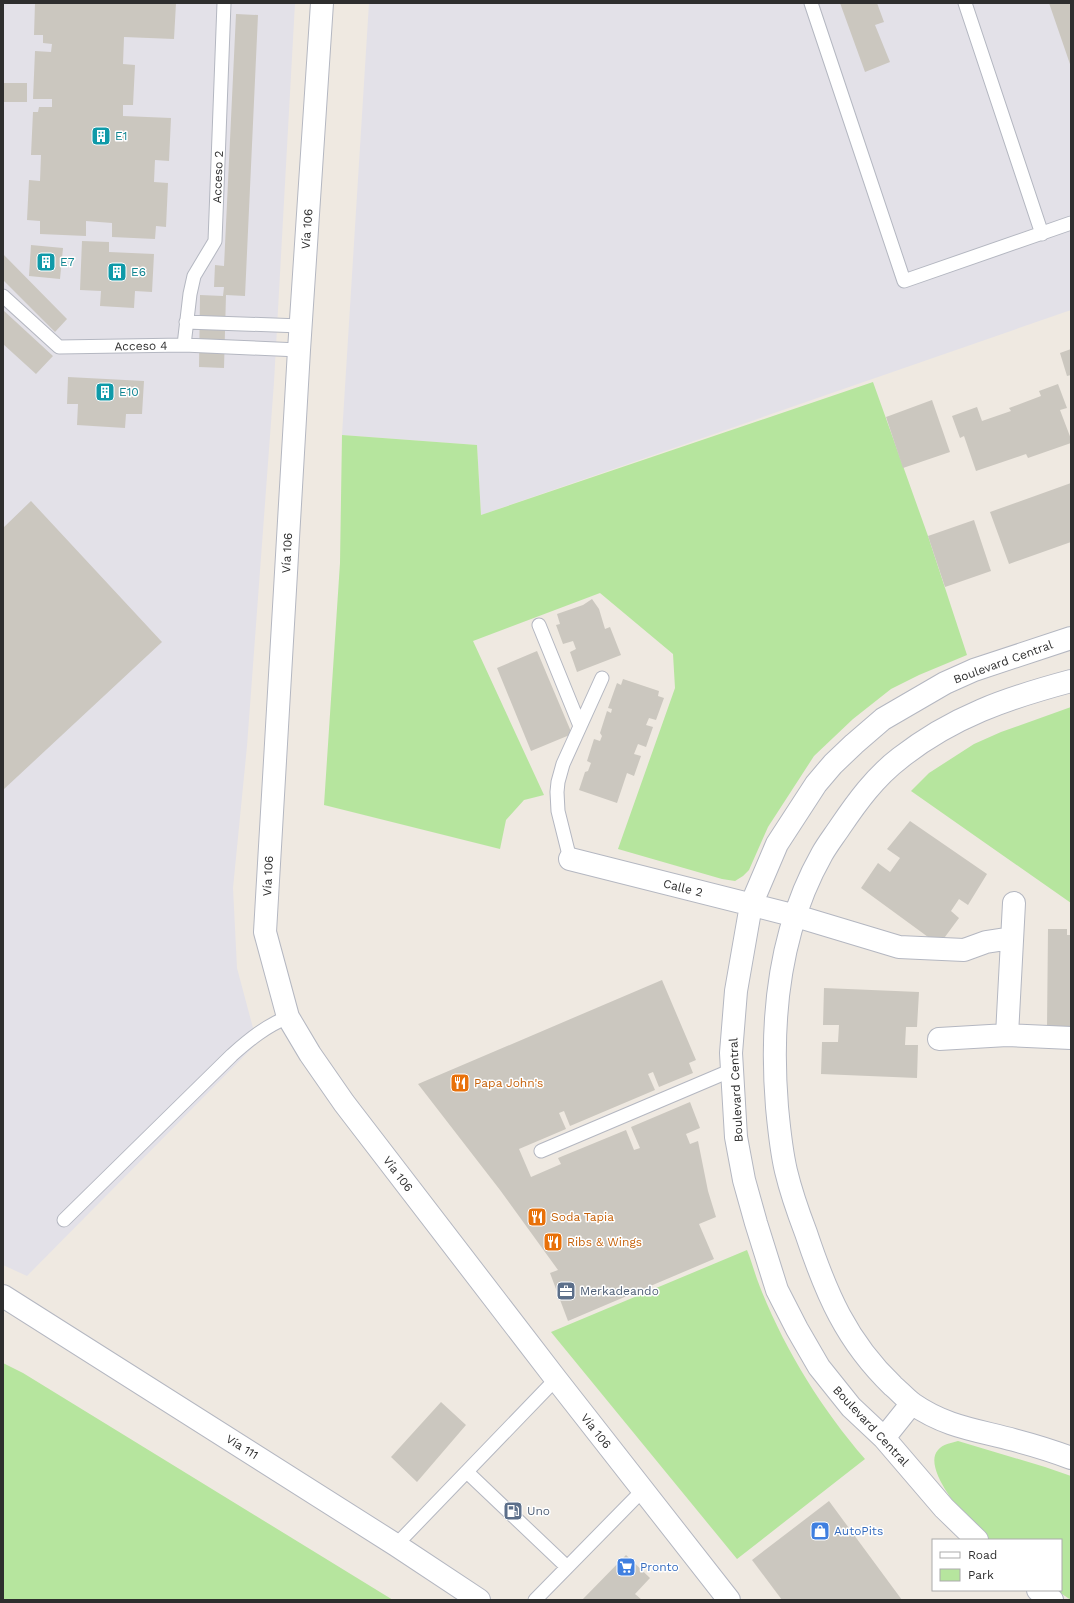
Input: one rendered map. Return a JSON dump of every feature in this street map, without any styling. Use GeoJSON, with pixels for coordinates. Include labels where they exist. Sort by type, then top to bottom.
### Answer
{"type":"FeatureCollection","features":[{"type":"Feature","properties":{"kind":"street","name":"Vía 106"},"geometry":{"type":"LineString","coordinates":[[322,3],[299,350],[265,932],[288,1017],[310,1054],[344,1103],[556,1380],[729,1600]]}},
{"type":"Feature","properties":{"kind":"street","name":"Boulevard Central"},"geometry":{"type":"LineString","coordinates":[[976,1539],[944,1508],[884,1438],[850,1407],[819,1367],[777,1290],[744,1180],[736,1137],[731,1053],[736,991],[751,905],[777,844],[816,784],[832,764],[877,724],[916,699],[945,683],[974,670],[1071,638]]}},
{"type":"Feature","properties":{"kind":"street"},"geometry":{"type":"LineString","coordinates":[[1071,681],[1034,691],[981,710],[946,726],[898,759],[877,778],[851,811],[822,854],[796,916],[785,956],[780,982],[774,1062],[779,1132],[786,1169],[795,1202],[815,1260],[834,1306],[850,1336],[878,1371],[912,1403],[938,1418],[965,1429],[1016,1440],[1071,1458]]}},
{"type":"Feature","properties":{"kind":"street","name":"Calle 2"},"geometry":{"type":"LineString","coordinates":[[570,859],[796,916],[898,947],[964,950],[986,942],[1012,938]]}},
{"type":"Feature","properties":{"kind":"street"},"geometry":{"type":"LineString","coordinates":[[1006,1035],[1014,903]]}},
{"type":"Feature","properties":{"kind":"street"},"geometry":{"type":"LineString","coordinates":[[939,1039],[1006,1035],[1071,1038]]}},
{"type":"Feature","properties":{"kind":"street","name":"Vía 111"},"geometry":{"type":"LineString","coordinates":[[3,1296],[396,1545],[479,1600]]}},
{"type":"Feature","properties":{"kind":"street"},"geometry":{"type":"LineString","coordinates":[[884,1438],[912,1403]]}},
{"type":"Feature","properties":{"kind":"street"},"geometry":{"type":"LineString","coordinates":[[1039,1591],[1052,1600]]}},
{"type":"Feature","properties":{"kind":"lane","name":"Acceso 2"},"geometry":{"type":"LineString","coordinates":[[184,345],[190,294],[194,276],[215,241],[224,3]]}},
{"type":"Feature","properties":{"kind":"lane"},"geometry":{"type":"LineString","coordinates":[[811,3],[904,281],[1071,224]]}},
{"type":"Feature","properties":{"kind":"lane"},"geometry":{"type":"LineString","coordinates":[[964,3],[1042,234]]}},
{"type":"Feature","properties":{"kind":"lane","name":"Acceso 4"},"geometry":{"type":"LineString","coordinates":[[3,296],[59,347],[184,345],[299,350]]}},
{"type":"Feature","properties":{"kind":"lane"},"geometry":{"type":"LineString","coordinates":[[186,322],[301,326]]}},
{"type":"Feature","properties":{"kind":"lane"},"geometry":{"type":"LineString","coordinates":[[539,625],[580,726]]}},
{"type":"Feature","properties":{"kind":"lane"},"geometry":{"type":"LineString","coordinates":[[570,859],[558,811],[557,792],[563,764],[602,678]]}},
{"type":"Feature","properties":{"kind":"lane"},"geometry":{"type":"LineString","coordinates":[[64,1220],[232,1055],[260,1030],[274,1022],[288,1017]]}},
{"type":"Feature","properties":{"kind":"lane"},"geometry":{"type":"LineString","coordinates":[[541,1151],[732,1070]]}},
{"type":"Feature","properties":{"kind":"lane"},"geometry":{"type":"LineString","coordinates":[[396,1545],[556,1380]]}},
{"type":"Feature","properties":{"kind":"lane"},"geometry":{"type":"LineString","coordinates":[[467,1472],[567,1567]]}},
{"type":"Feature","properties":{"kind":"lane"},"geometry":{"type":"LineString","coordinates":[[535,1600],[643,1490]]}},
{"type":"Feature","properties":{"kind":"shaded area"},"geometry":{"type":"Polygon","coordinates":[[[3,3],[295,3],[274,382],[247,746],[233,888],[237,968],[257,1043],[27,1276],[3,1265],[3,3]]]}},
{"type":"Feature","properties":{"kind":"shaded area"},"geometry":{"type":"Polygon","coordinates":[[[369,3],[1071,3],[1071,310],[481,515],[477,445],[342,435],[369,3]]]}},
{"type":"Feature","properties":{"kind":"green space"},"geometry":{"type":"Polygon","coordinates":[[[873,382],[928,536],[967,655],[919,675],[891,689],[853,719],[814,756],[768,827],[749,870],[743,876],[735,881],[722,879],[618,849],[675,688],[673,654],[600,593],[473,641],[544,795],[524,800],[506,820],[500,849],[324,805],[340,563],[342,435],[477,445],[481,515],[873,382]]]}},
{"type":"Feature","properties":{"kind":"green space"},"geometry":{"type":"Polygon","coordinates":[[[1071,707],[1071,903],[911,791],[929,773],[974,744],[1001,732],[1071,707]]]}},
{"type":"Feature","properties":{"kind":"green space"},"geometry":{"type":"Polygon","coordinates":[[[747,1250],[770,1310],[805,1378],[849,1440],[865,1459],[737,1559],[551,1332],[747,1250]]]}},
{"type":"Feature","properties":{"kind":"green space"},"geometry":{"type":"Polygon","coordinates":[[[3,1363],[23,1373],[393,1600],[3,1600],[3,1363]]]}},
{"type":"Feature","properties":{"kind":"green space"},"geometry":{"type":"Polygon","coordinates":[[[958,1441],[1071,1476],[1071,1600],[1058,1591],[1062,1591],[1062,1539],[985,1539],[960,1511],[942,1484],[936,1471],[934,1459],[938,1450],[947,1444],[958,1441]]]}},
{"type":"Feature","properties":{"kind":"building","name":"E1"},"geometry":{"type":"Polygon","coordinates":[[[35,3],[176,3],[174,39],[124,37],[123,64],[135,65],[133,105],[123,105],[123,116],[171,118],[169,161],[155,160],[154,182],[168,183],[166,227],[156,226],[155,239],[112,237],[112,223],[86,221],[86,236],[40,234],[40,221],[27,220],[29,180],[40,181],[41,155],[31,155],[33,112],[38,112],[39,107],[52,107],[52,99],[33,99],[35,51],[51,52],[52,44],[43,43],[43,35],[34,35],[35,3]]]}},
{"type":"Feature","properties":{"kind":"building"},"geometry":{"type":"Polygon","coordinates":[[[840,3],[877,3],[884,22],[875,25],[890,62],[865,72],[840,3]]]}},
{"type":"Feature","properties":{"kind":"building"},"geometry":{"type":"Polygon","coordinates":[[[1049,3],[1071,3],[1071,67],[1049,3]]]}},
{"type":"Feature","properties":{"kind":"building"},"geometry":{"type":"Polygon","coordinates":[[[236,14],[258,15],[245,296],[226,295],[224,368],[199,367],[200,295],[223,296],[224,287],[214,287],[215,265],[224,266],[236,14]]]}},
{"type":"Feature","properties":{"kind":"building"},"geometry":{"type":"Polygon","coordinates":[[[3,83],[27,83],[27,102],[3,102],[3,83]]]}},
{"type":"Feature","properties":{"kind":"building","name":"E6"},"geometry":{"type":"Polygon","coordinates":[[[82,241],[109,242],[109,252],[154,254],[152,292],[135,291],[134,308],[100,306],[101,291],[80,290],[82,241]]]}},
{"type":"Feature","properties":{"kind":"building","name":"E7"},"geometry":{"type":"Polygon","coordinates":[[[31,245],[63,248],[60,279],[29,276],[31,245]]]}},
{"type":"Feature","properties":{"kind":"building"},"geometry":{"type":"Polygon","coordinates":[[[3,254],[67,319],[55,332],[3,280],[3,254]]]}},
{"type":"Feature","properties":{"kind":"building"},"geometry":{"type":"Polygon","coordinates":[[[3,310],[53,356],[36,374],[3,344],[3,310]]]}},
{"type":"Feature","properties":{"kind":"building"},"geometry":{"type":"Polygon","coordinates":[[[1071,349],[1071,375],[1067,376],[1060,353],[1071,349]]]}},
{"type":"Feature","properties":{"kind":"building","name":"E10"},"geometry":{"type":"Polygon","coordinates":[[[68,377],[144,381],[142,414],[126,414],[125,428],[77,425],[78,404],[67,404],[68,377]]]}},
{"type":"Feature","properties":{"kind":"building"},"geometry":{"type":"Polygon","coordinates":[[[1058,384],[1067,408],[1060,410],[1071,439],[1071,443],[1028,458],[1026,454],[976,471],[964,436],[960,438],[952,416],[977,407],[982,421],[1011,411],[1009,408],[1041,396],[1039,391],[1058,384]]]}},
{"type":"Feature","properties":{"kind":"building"},"geometry":{"type":"Polygon","coordinates":[[[932,400],[950,452],[903,468],[886,417],[932,400]]]}},
{"type":"Feature","properties":{"kind":"building"},"geometry":{"type":"Polygon","coordinates":[[[1071,483],[1071,542],[1009,564],[990,512],[1071,483]]]}},
{"type":"Feature","properties":{"kind":"building"},"geometry":{"type":"Polygon","coordinates":[[[31,501],[162,642],[3,790],[3,528],[31,501]]]}},
{"type":"Feature","properties":{"kind":"building"},"geometry":{"type":"Polygon","coordinates":[[[974,520],[991,571],[945,587],[928,536],[974,520]]]}},
{"type":"Feature","properties":{"kind":"building"},"geometry":{"type":"Polygon","coordinates":[[[592,599],[599,609],[605,629],[610,627],[621,655],[577,672],[570,652],[576,649],[573,641],[563,644],[556,625],[560,624],[557,614],[583,605],[592,599]]]}},
{"type":"Feature","properties":{"kind":"building"},"geometry":{"type":"Polygon","coordinates":[[[537,651],[572,734],[531,751],[497,668],[537,651]]]}},
{"type":"Feature","properties":{"kind":"building"},"geometry":{"type":"Polygon","coordinates":[[[623,679],[659,691],[658,696],[664,698],[656,720],[649,718],[646,725],[653,727],[646,747],[638,744],[634,754],[641,756],[634,776],[627,773],[617,803],[579,790],[585,772],[588,771],[591,763],[587,761],[594,739],[600,741],[602,736],[600,733],[607,711],[611,713],[612,709],[608,708],[617,683],[621,685],[623,679]]]}},
{"type":"Feature","properties":{"kind":"building"},"geometry":{"type":"Polygon","coordinates":[[[910,821],[987,874],[968,905],[959,899],[951,911],[959,918],[939,945],[861,888],[878,863],[890,872],[900,858],[887,849],[910,821]]]}},
{"type":"Feature","properties":{"kind":"building"},"geometry":{"type":"Polygon","coordinates":[[[1048,929],[1067,929],[1067,935],[1071,935],[1071,1028],[1047,1028],[1048,929]]]}},
{"type":"Feature","properties":{"kind":"building"},"geometry":{"type":"Polygon","coordinates":[[[662,980],[696,1060],[689,1063],[693,1073],[659,1087],[653,1072],[648,1074],[655,1090],[570,1126],[564,1111],[559,1113],[566,1129],[519,1149],[531,1177],[561,1164],[558,1158],[626,1130],[634,1150],[640,1148],[631,1127],[690,1102],[700,1128],[686,1134],[690,1144],[698,1141],[708,1191],[716,1217],[699,1224],[714,1259],[568,1321],[550,1273],[558,1270],[500,1190],[418,1084],[662,980]]]}},
{"type":"Feature","properties":{"kind":"building"},"geometry":{"type":"Polygon","coordinates":[[[824,988],[919,992],[917,1027],[906,1027],[905,1045],[918,1045],[917,1078],[821,1074],[822,1042],[838,1042],[839,1025],[823,1025],[824,988]]]}},
{"type":"Feature","properties":{"kind":"building"},"geometry":{"type":"Polygon","coordinates":[[[441,1402],[466,1425],[417,1482],[391,1457],[441,1402]]]}},
{"type":"Feature","properties":{"kind":"building","name":"AutoPits"},"geometry":{"type":"Polygon","coordinates":[[[829,1501],[902,1600],[782,1600],[752,1560],[829,1501]]]}},
{"type":"Feature","properties":{"kind":"building","name":"Pronto"},"geometry":{"type":"Polygon","coordinates":[[[626,1555],[650,1578],[635,1594],[642,1600],[582,1600],[626,1555]]]}},
{"type":"Feature","properties":{"kind":"place","name":"E1"},"geometry":{"type":"Point","coordinates":[101,136]}},
{"type":"Feature","properties":{"kind":"place","name":"E7"},"geometry":{"type":"Point","coordinates":[46,262]}},
{"type":"Feature","properties":{"kind":"place","name":"E6"},"geometry":{"type":"Point","coordinates":[117,272]}},
{"type":"Feature","properties":{"kind":"place","name":"E10"},"geometry":{"type":"Point","coordinates":[105,392]}},
{"type":"Feature","properties":{"kind":"place","name":"Papa John's"},"geometry":{"type":"Point","coordinates":[460,1083]}},
{"type":"Feature","properties":{"kind":"place","name":"Soda Tapia"},"geometry":{"type":"Point","coordinates":[537,1217]}},
{"type":"Feature","properties":{"kind":"place","name":"Ribs & Wings"},"geometry":{"type":"Point","coordinates":[553,1242]}},
{"type":"Feature","properties":{"kind":"place","name":"Merkadeando"},"geometry":{"type":"Point","coordinates":[566,1291]}},
{"type":"Feature","properties":{"kind":"place","name":"Uno"},"geometry":{"type":"Point","coordinates":[513,1511]}},
{"type":"Feature","properties":{"kind":"place","name":"AutoPits"},"geometry":{"type":"Point","coordinates":[820,1531]}},
{"type":"Feature","properties":{"kind":"place","name":"Pronto"},"geometry":{"type":"Point","coordinates":[626,1567]}}]}
